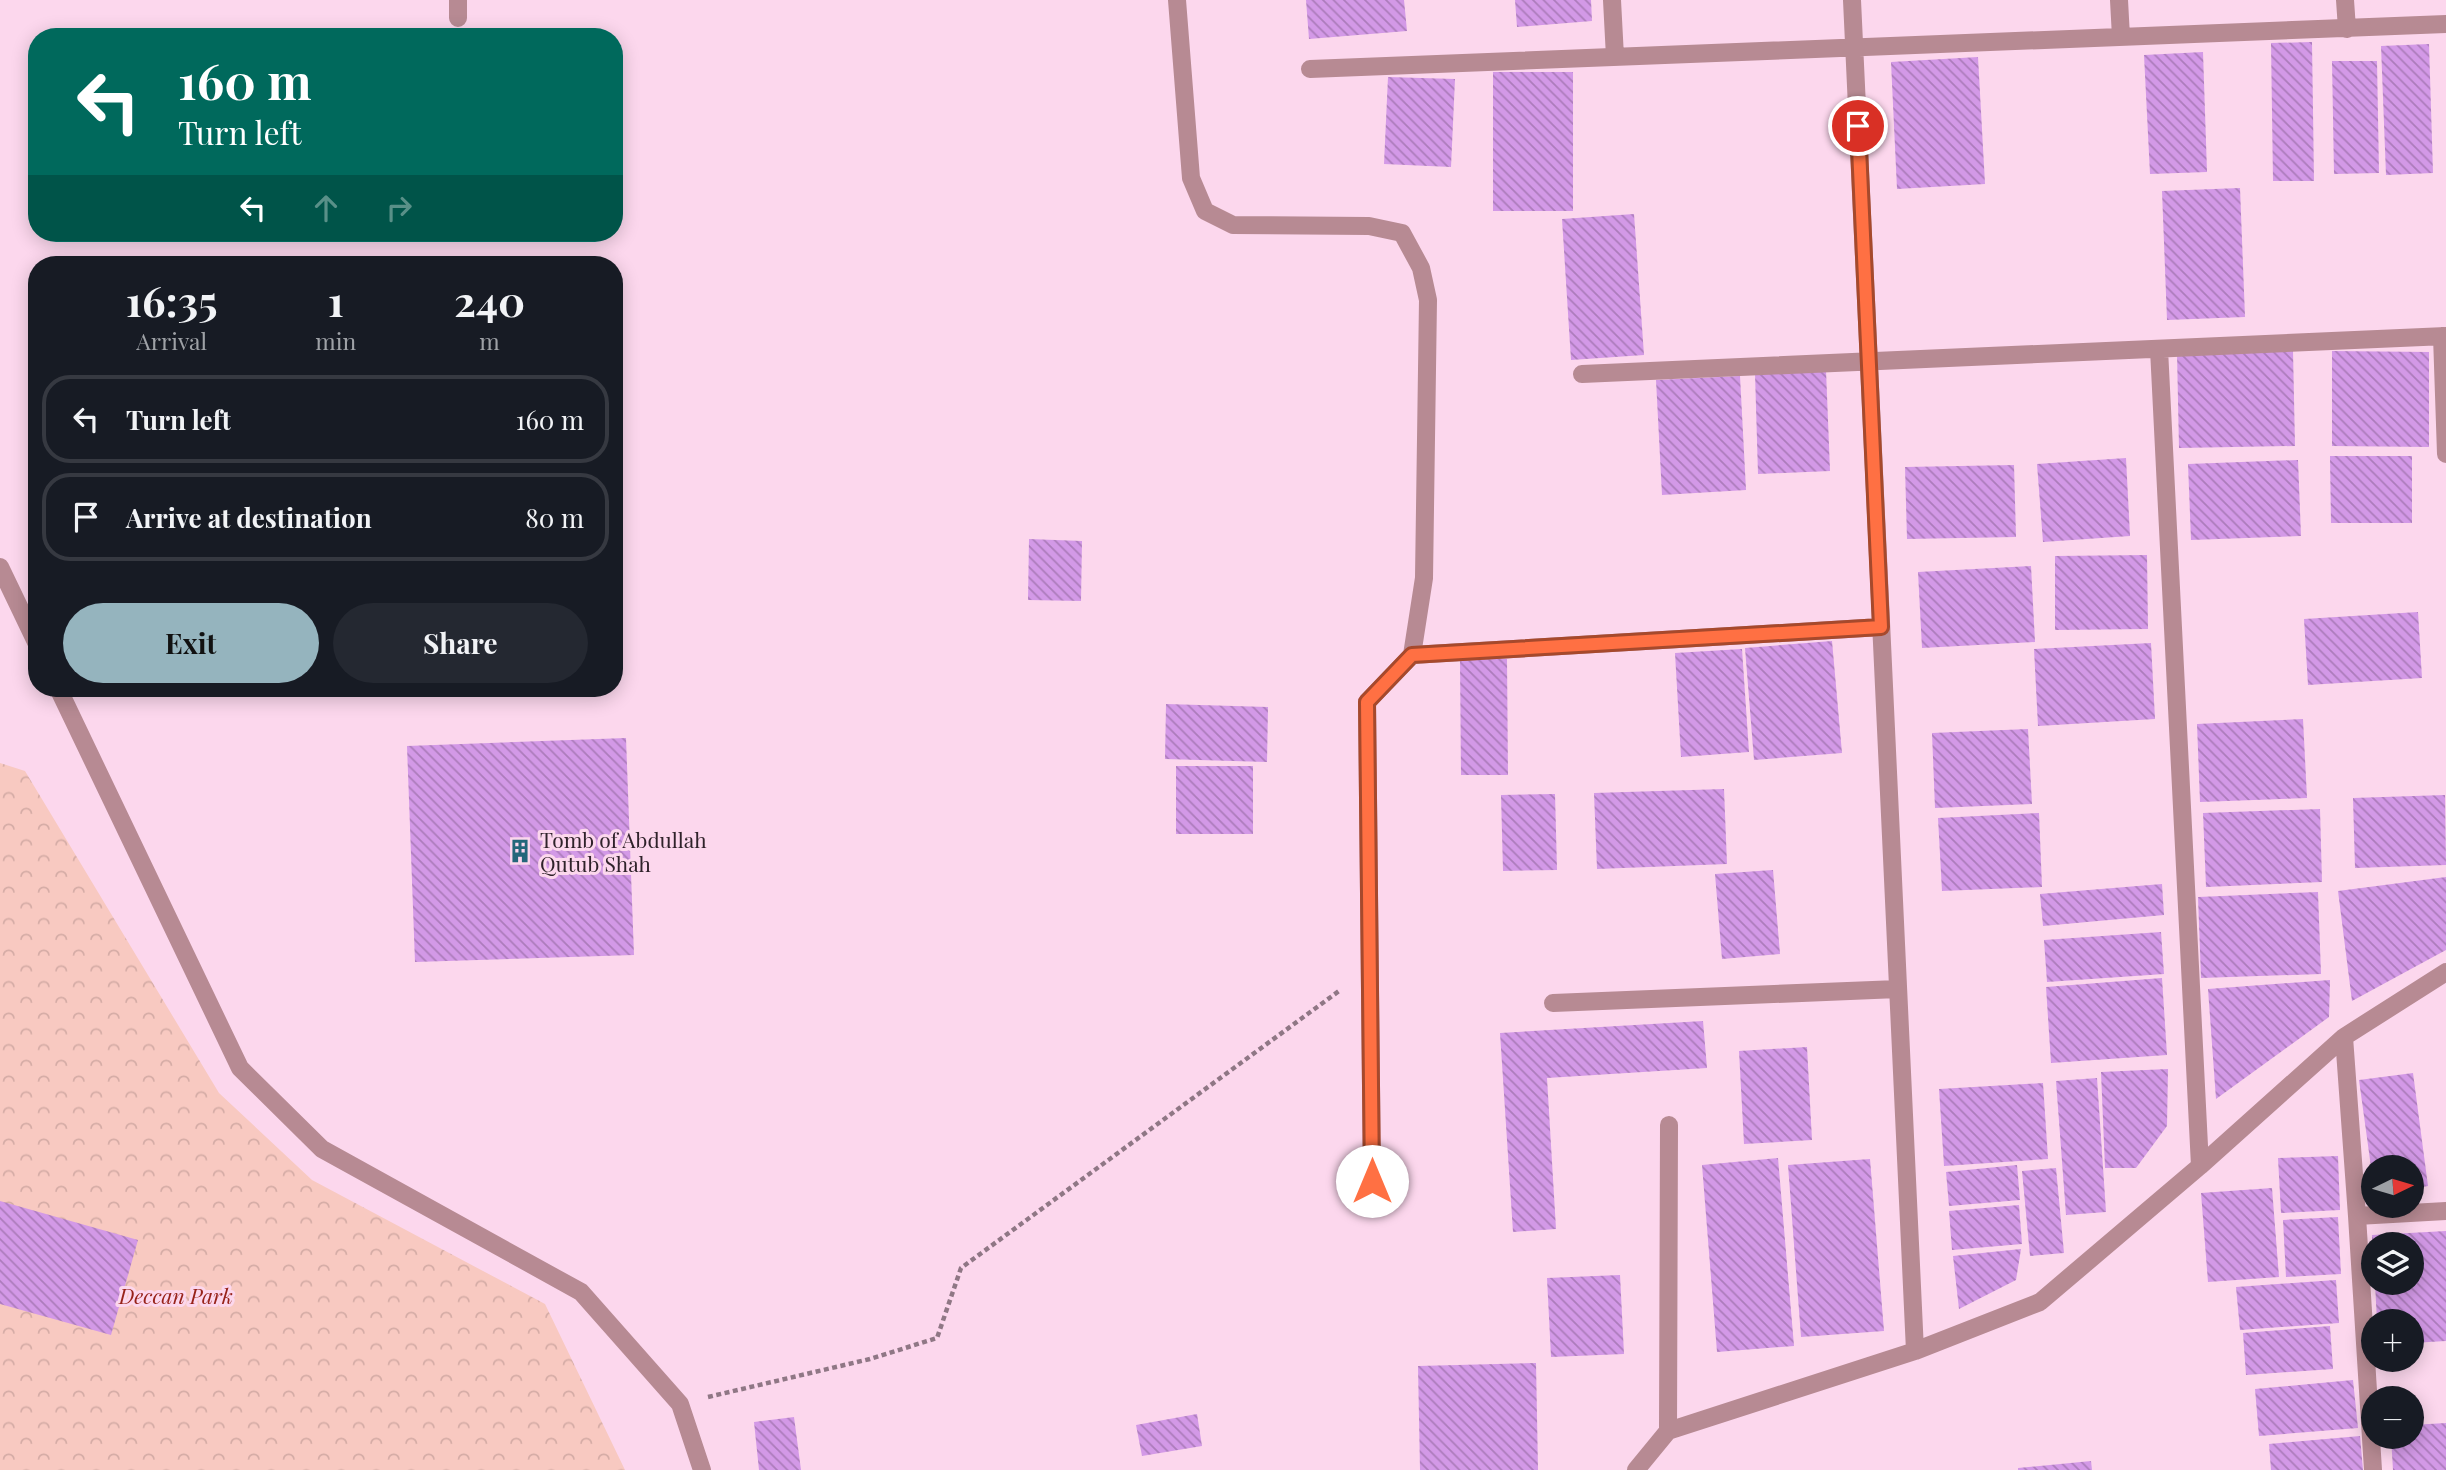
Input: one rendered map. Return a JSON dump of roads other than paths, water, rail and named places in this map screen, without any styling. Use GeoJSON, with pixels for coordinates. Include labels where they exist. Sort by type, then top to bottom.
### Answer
{"type":"FeatureCollection","features":[{"type":"Feature","properties":{"kind":"street"},"geometry":{"type":"LineString","coordinates":[[1177,0],[1191,178],[1205,211],[1233,225],[1369,226],[1402,233],[1421,268],[1428,300],[1424,578],[1412,655],[1367,702],[1372,1181]]}},
{"type":"Feature","properties":{"kind":"street"},"geometry":{"type":"LineString","coordinates":[[1612,0],[1615,57]]}},
{"type":"Feature","properties":{"kind":"street"},"geometry":{"type":"LineString","coordinates":[[1853,0],[1915,1351]]}},
{"type":"Feature","properties":{"kind":"street"},"geometry":{"type":"LineString","coordinates":[[2119,0],[2121,37]]}},
{"type":"Feature","properties":{"kind":"street"},"geometry":{"type":"LineString","coordinates":[[2345,0],[2347,29]]}},
{"type":"Feature","properties":{"kind":"street"},"geometry":{"type":"LineString","coordinates":[[1310,69],[2446,23]]}},
{"type":"Feature","properties":{"kind":"street"},"geometry":{"type":"LineString","coordinates":[[1582,374],[2444,336],[2446,454]]}},
{"type":"Feature","properties":{"kind":"street"},"geometry":{"type":"LineString","coordinates":[[2159,349],[2200,1166]]}},
{"type":"Feature","properties":{"kind":"street"},"geometry":{"type":"LineString","coordinates":[[0,567],[28,625]]}},
{"type":"Feature","properties":{"kind":"street"},"geometry":{"type":"LineString","coordinates":[[1412,655],[1881,627]]}},
{"type":"Feature","properties":{"kind":"street"},"geometry":{"type":"LineString","coordinates":[[62,697],[240,1068],[322,1149],[581,1292],[680,1404],[702,1470]]}},
{"type":"Feature","properties":{"kind":"street"},"geometry":{"type":"LineString","coordinates":[[1636,1470],[1668,1431],[1915,1351],[2040,1302],[2200,1166],[2344,1037],[2446,972]]}},
{"type":"Feature","properties":{"kind":"street"},"geometry":{"type":"LineString","coordinates":[[1553,1003],[1898,989]]}},
{"type":"Feature","properties":{"kind":"street"},"geometry":{"type":"LineString","coordinates":[[2344,1037],[2373,1470]]}},
{"type":"Feature","properties":{"kind":"street"},"geometry":{"type":"LineString","coordinates":[[1668,1431],[1669,1125]]}},
{"type":"Feature","properties":{"kind":"street"},"geometry":{"type":"LineString","coordinates":[[2357,1216],[2446,1211]]}},
{"type":"Feature","properties":{"kind":"place","name":"Tomb of Abdullah Qutub Shah"},"geometry":{"type":"Point","coordinates":[520,851]}},
{"type":"Feature","properties":{"kind":"park label","name":"Deccan Park"},"geometry":{"type":"Point","coordinates":[176,1295]}}]}
